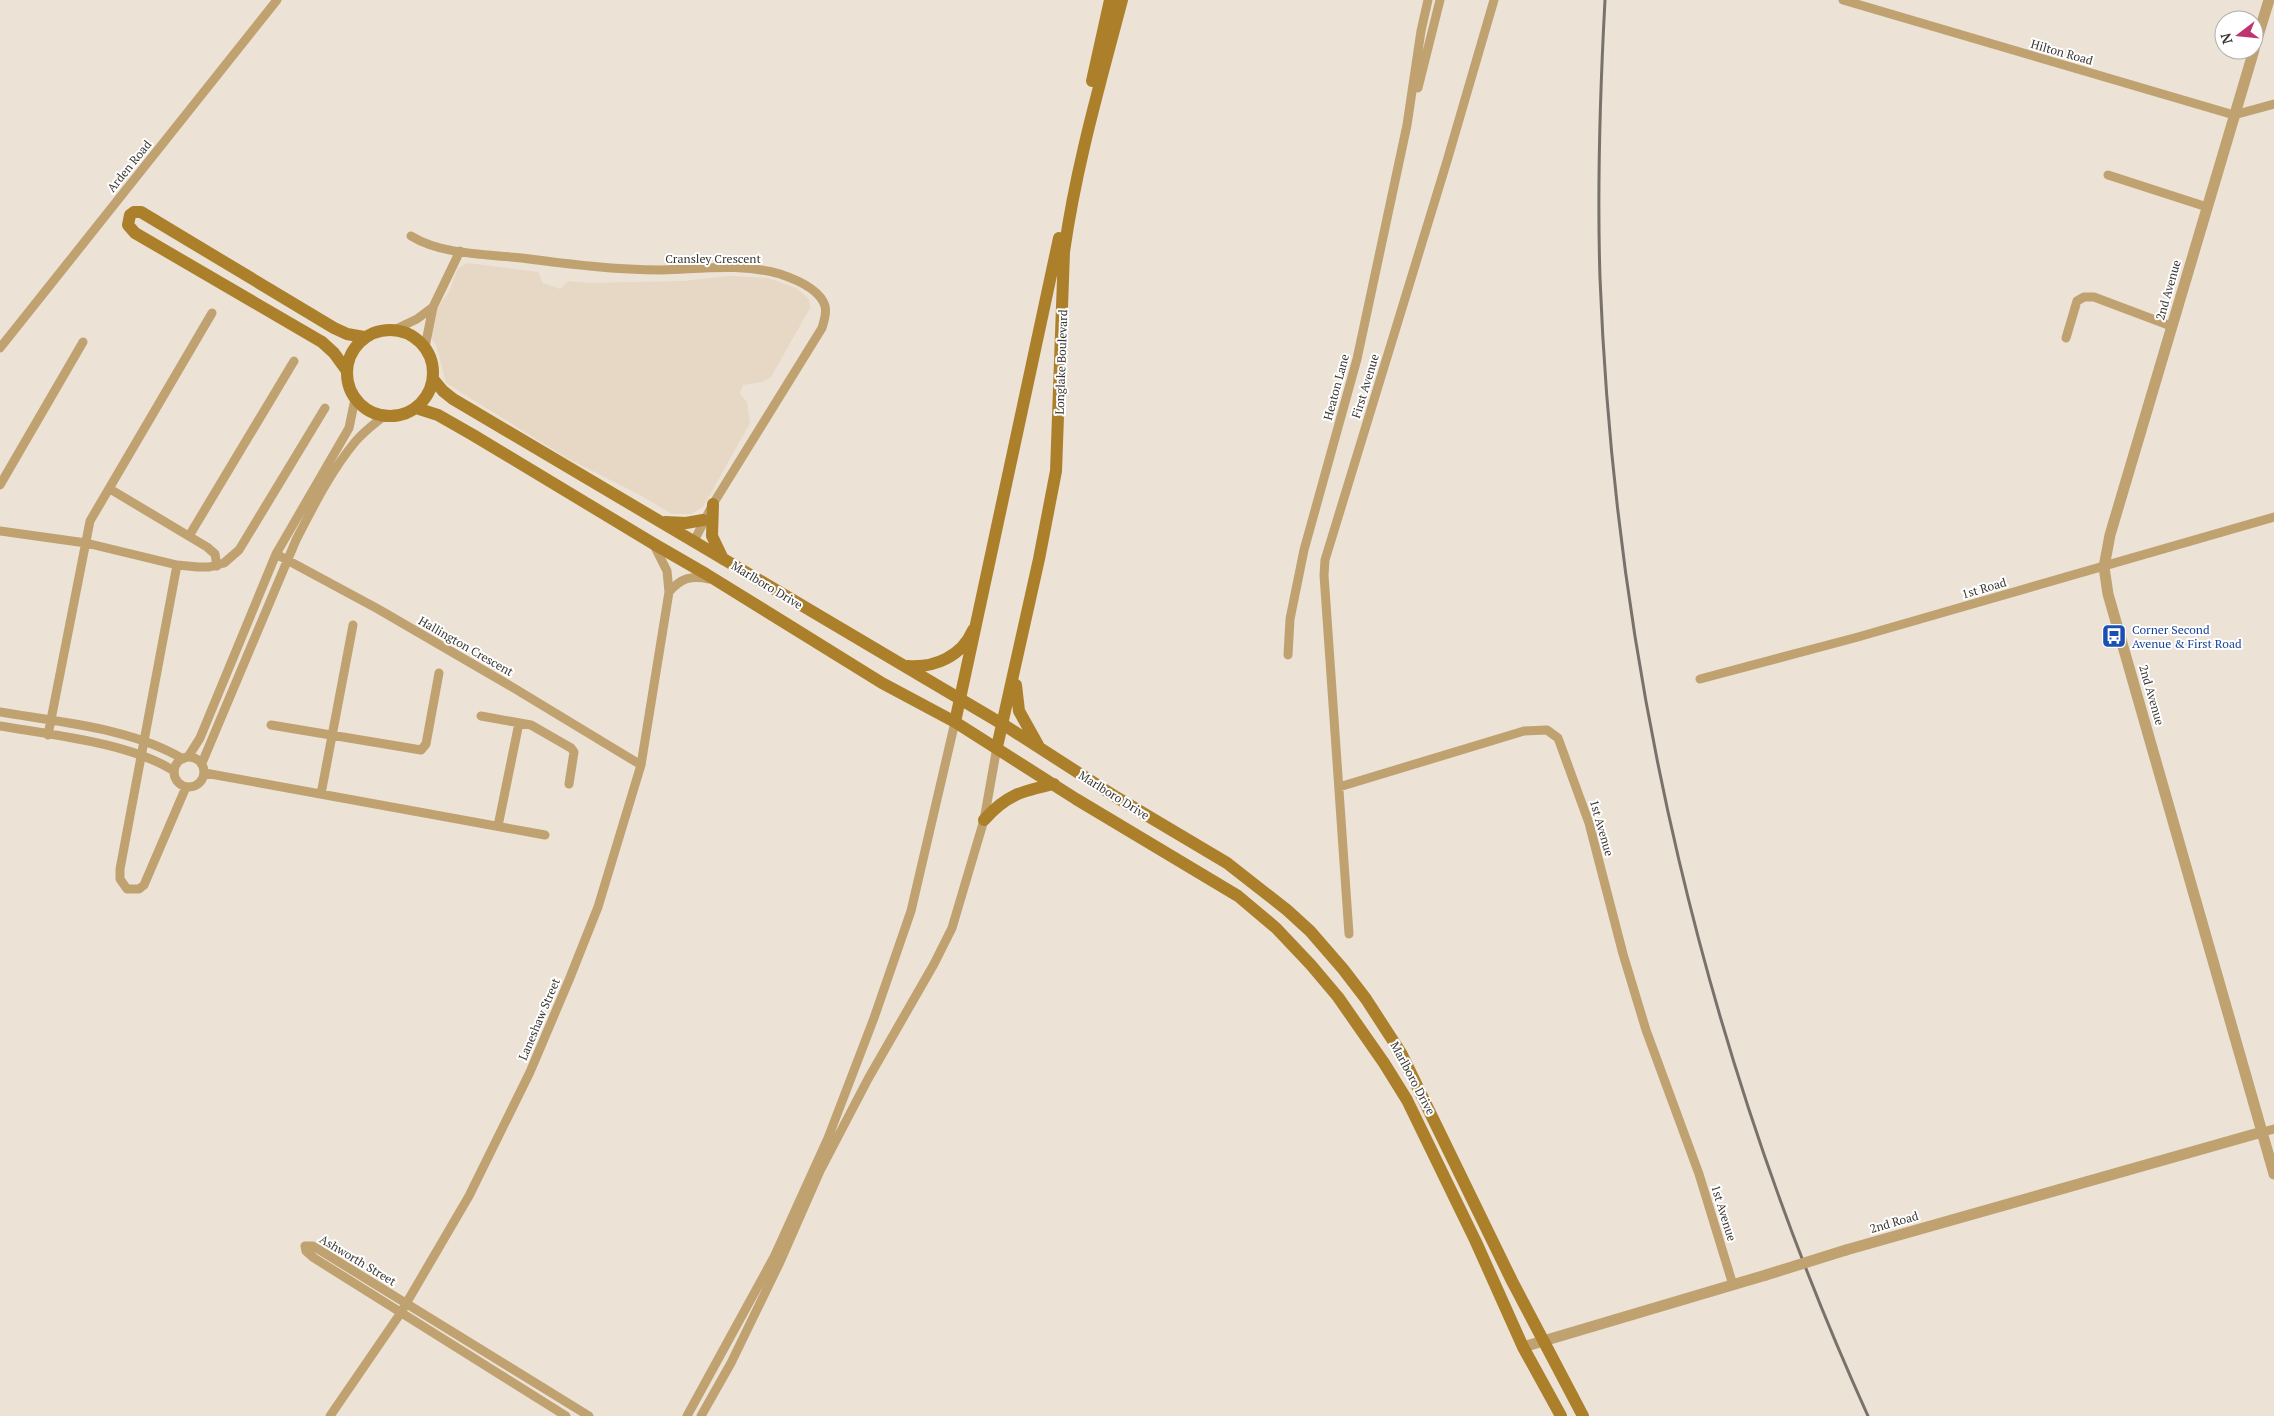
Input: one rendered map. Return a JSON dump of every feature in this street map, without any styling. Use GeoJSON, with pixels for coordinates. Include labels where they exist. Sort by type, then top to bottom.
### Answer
{"type":"FeatureCollection","features":[{"type":"Feature","properties":{"kind":"main road","name":"Longlake Boulevard"},"geometry":{"type":"LineString","coordinates":[[997,748],[1004,725],[1056,471],[1060,251],[1110,0]]}},
{"type":"Feature","properties":{"kind":"main road","name":"Longlake Boulevard"},"geometry":{"type":"LineString","coordinates":[[956,722],[1077,173],[1122,0]]}},
{"type":"Feature","properties":{"kind":"main road"},"geometry":{"type":"LineString","coordinates":[[347,371],[334,353],[322,342],[135,233],[128,225],[130,215],[134,212],[141,212],[334,328],[347,334],[364,338]]}},
{"type":"Feature","properties":{"kind":"main road"},"geometry":{"type":"LineString","coordinates":[[396,329],[412,335],[425,346],[432,362],[433,379],[428,395],[416,408],[401,415],[384,416],[368,410],[355,399],[348,384],[347,371],[352,350],[364,338],[379,330],[396,329]]}},
{"type":"Feature","properties":{"kind":"main road","name":"Marlboro Drive"},"geometry":{"type":"LineString","coordinates":[[433,379],[453,399],[906,666],[1004,725],[1116,797],[1227,862],[1287,910],[1310,931],[1343,969],[1366,999],[1401,1053],[1512,1282],[1583,1416]]}},
{"type":"Feature","properties":{"kind":"main road","name":"Marlboro Drive"},"geometry":{"type":"LineString","coordinates":[[416,408],[438,415],[473,435],[712,577],[882,683],[956,722],[1238,896],[1276,928],[1311,964],[1367,1038],[1407,1100],[1476,1242],[1523,1347],[1561,1416]]}},
{"type":"Feature","properties":{"kind":"main road"},"geometry":{"type":"LineString","coordinates":[[713,504],[712,536],[723,559]]}},
{"type":"Feature","properties":{"kind":"main road"},"geometry":{"type":"LineString","coordinates":[[660,521],[686,523],[703,520]]}},
{"type":"Feature","properties":{"kind":"main road"},"geometry":{"type":"LineString","coordinates":[[694,541],[696,560],[712,577]]}},
{"type":"Feature","properties":{"kind":"main road"},"geometry":{"type":"LineString","coordinates":[[906,666],[921,667],[947,659],[969,638],[979,616]]}},
{"type":"Feature","properties":{"kind":"main road"},"geometry":{"type":"LineString","coordinates":[[1015,672],[1019,711],[1041,749]]}},
{"type":"Feature","properties":{"kind":"main road"},"geometry":{"type":"LineString","coordinates":[[984,820],[1005,799],[1029,789],[1054,784]]}},
{"type":"Feature","properties":{"kind":"street","name":"Arden Road"},"geometry":{"type":"LineString","coordinates":[[0,348],[277,0]]}},
{"type":"Feature","properties":{"kind":"street","name":"Heaton Lane"},"geometry":{"type":"LineString","coordinates":[[1288,655],[1290,619],[1304,550],[1357,359],[1407,124],[1428,0]]}},
{"type":"Feature","properties":{"kind":"street","name":"Heaton Lane"},"geometry":{"type":"LineString","coordinates":[[1407,124],[1440,0]]}},
{"type":"Feature","properties":{"kind":"street","name":"First Avenue"},"geometry":{"type":"LineString","coordinates":[[1340,787],[1324,575],[1325,560],[1447,161],[1494,0]]}},
{"type":"Feature","properties":{"kind":"street","name":"Hilton Road"},"geometry":{"type":"LineString","coordinates":[[1843,0],[2234,115]]}},
{"type":"Feature","properties":{"kind":"street","name":"2nd Avenue"},"geometry":{"type":"LineString","coordinates":[[2264,17],[2269,0]]}},
{"type":"Feature","properties":{"kind":"street","name":"2nd Avenue"},"geometry":{"type":"LineString","coordinates":[[2251,60],[2110,535],[2104,567],[2108,594],[2274,1174]]}},
{"type":"Feature","properties":{"kind":"street"},"geometry":{"type":"LineString","coordinates":[[2234,115],[2274,104]]}},
{"type":"Feature","properties":{"kind":"street"},"geometry":{"type":"LineString","coordinates":[[2108,175],[2207,207]]}},
{"type":"Feature","properties":{"kind":"street","name":"Cransley Crescent"},"geometry":{"type":"LineString","coordinates":[[411,236],[432,246],[460,252],[569,264],[638,269],[747,268],[765,270],[794,279],[811,289],[821,298],[826,307],[826,317],[822,328],[703,520],[694,541]]}},
{"type":"Feature","properties":{"kind":"street"},"geometry":{"type":"LineString","coordinates":[[425,346],[433,307],[460,252]]}},
{"type":"Feature","properties":{"kind":"street"},"geometry":{"type":"LineString","coordinates":[[2066,338],[2077,301],[2084,297],[2094,297],[2172,326]]}},
{"type":"Feature","properties":{"kind":"street"},"geometry":{"type":"LineString","coordinates":[[396,329],[417,319],[433,307]]}},
{"type":"Feature","properties":{"kind":"street"},"geometry":{"type":"LineString","coordinates":[[48,735],[90,521],[212,313]]}},
{"type":"Feature","properties":{"kind":"street"},"geometry":{"type":"LineString","coordinates":[[0,484],[83,342]]}},
{"type":"Feature","properties":{"kind":"street"},"geometry":{"type":"LineString","coordinates":[[189,536],[294,360]]}},
{"type":"Feature","properties":{"kind":"street"},"geometry":{"type":"LineString","coordinates":[[0,712],[145,740],[185,758],[193,757],[202,763],[205,773],[204,778],[196,786],[186,787],[177,782],[174,771],[176,766],[185,758],[200,738],[276,554],[349,428],[355,399]]}},
{"type":"Feature","properties":{"kind":"street"},"geometry":{"type":"LineString","coordinates":[[0,531],[86,543],[177,565],[217,566],[233,558],[239,550],[325,408]]}},
{"type":"Feature","properties":{"kind":"street"},"geometry":{"type":"LineString","coordinates":[[202,763],[306,519],[347,453],[364,432],[384,416]]}},
{"type":"Feature","properties":{"kind":"street"},"geometry":{"type":"LineString","coordinates":[[110,489],[189,536],[215,554],[217,566]]}},
{"type":"Feature","properties":{"kind":"street","name":"1st Road"},"geometry":{"type":"LineString","coordinates":[[1700,679],[2104,567],[2274,517]]}},
{"type":"Feature","properties":{"kind":"street","name":"Laneshaw Street"},"geometry":{"type":"LineString","coordinates":[[330,1416],[400,1314],[468,1196],[530,1072],[598,907],[642,765],[669,592],[667,572],[654,544]]}},
{"type":"Feature","properties":{"kind":"street","name":"Hallington Crescent"},"geometry":{"type":"LineString","coordinates":[[276,554],[508,684],[642,765]]}},
{"type":"Feature","properties":{"kind":"street"},"geometry":{"type":"LineString","coordinates":[[177,565],[120,869],[120,880],[127,889],[139,889],[144,885],[186,787]]}},
{"type":"Feature","properties":{"kind":"street"},"geometry":{"type":"LineString","coordinates":[[669,592],[685,578],[712,577]]}},
{"type":"Feature","properties":{"kind":"street"},"geometry":{"type":"LineString","coordinates":[[321,794],[353,625]]}},
{"type":"Feature","properties":{"kind":"street"},"geometry":{"type":"LineString","coordinates":[[271,725],[421,750],[426,744],[439,673]]}},
{"type":"Feature","properties":{"kind":"street"},"geometry":{"type":"LineString","coordinates":[[481,716],[538,727],[571,748],[574,752],[569,784]]}},
{"type":"Feature","properties":{"kind":"street"},"geometry":{"type":"LineString","coordinates":[[701,1416],[735,1355],[780,1262],[874,1018],[911,911],[956,722]]}},
{"type":"Feature","properties":{"kind":"street"},"geometry":{"type":"LineString","coordinates":[[498,826],[519,723]]}},
{"type":"Feature","properties":{"kind":"street"},"geometry":{"type":"LineString","coordinates":[[0,726],[142,755],[159,761],[174,771]]}},
{"type":"Feature","properties":{"kind":"street","name":"1st Avenue"},"geometry":{"type":"LineString","coordinates":[[1340,787],[1524,731],[1547,730],[1558,738],[1563,746],[1589,823],[1623,954],[1646,1030],[1699,1174],[1733,1285]]}},
{"type":"Feature","properties":{"kind":"street"},"geometry":{"type":"LineString","coordinates":[[687,1416],[774,1257],[816,1169],[934,964],[952,928],[984,820],[997,748]]}},
{"type":"Feature","properties":{"kind":"street"},"geometry":{"type":"LineString","coordinates":[[205,773],[545,835]]}},
{"type":"Feature","properties":{"kind":"street"},"geometry":{"type":"LineString","coordinates":[[1340,787],[1349,934]]}},
{"type":"Feature","properties":{"kind":"street","name":"2nd Road"},"geometry":{"type":"LineString","coordinates":[[1523,1347],[1846,1250],[2274,1129]]}},
{"type":"Feature","properties":{"kind":"street","name":"Ashworth Street"},"geometry":{"type":"LineString","coordinates":[[566,1416],[461,1349],[400,1314],[314,1258],[306,1251],[305,1246],[313,1246],[589,1416]]}},
{"type":"Feature","properties":{"kind":"shaded area"},"geometry":{"type":"Polygon","coordinates":[[[468,263],[538,272],[543,283],[560,289],[568,281],[590,283],[684,281],[730,276],[768,278],[796,288],[809,299],[810,308],[771,377],[762,382],[743,385],[740,394],[747,402],[750,423],[703,507],[691,514],[672,514],[640,495],[565,457],[446,383],[436,345],[430,336],[431,317],[449,292],[458,268],[468,263]]]}},
{"type":"Feature","properties":{"kind":"railway"},"geometry":{"type":"LineString","coordinates":[[1605,0],[1599,208],[1600,278],[1609,425],[1625,571],[1649,716],[1679,860],[1716,1002],[1760,1142],[1811,1280],[1868,1416]]}},
{"type":"Feature","properties":{"kind":"place","name":"Corner Second Avenue & First Road"},"geometry":{"type":"Point","coordinates":[2114,636]}}]}
